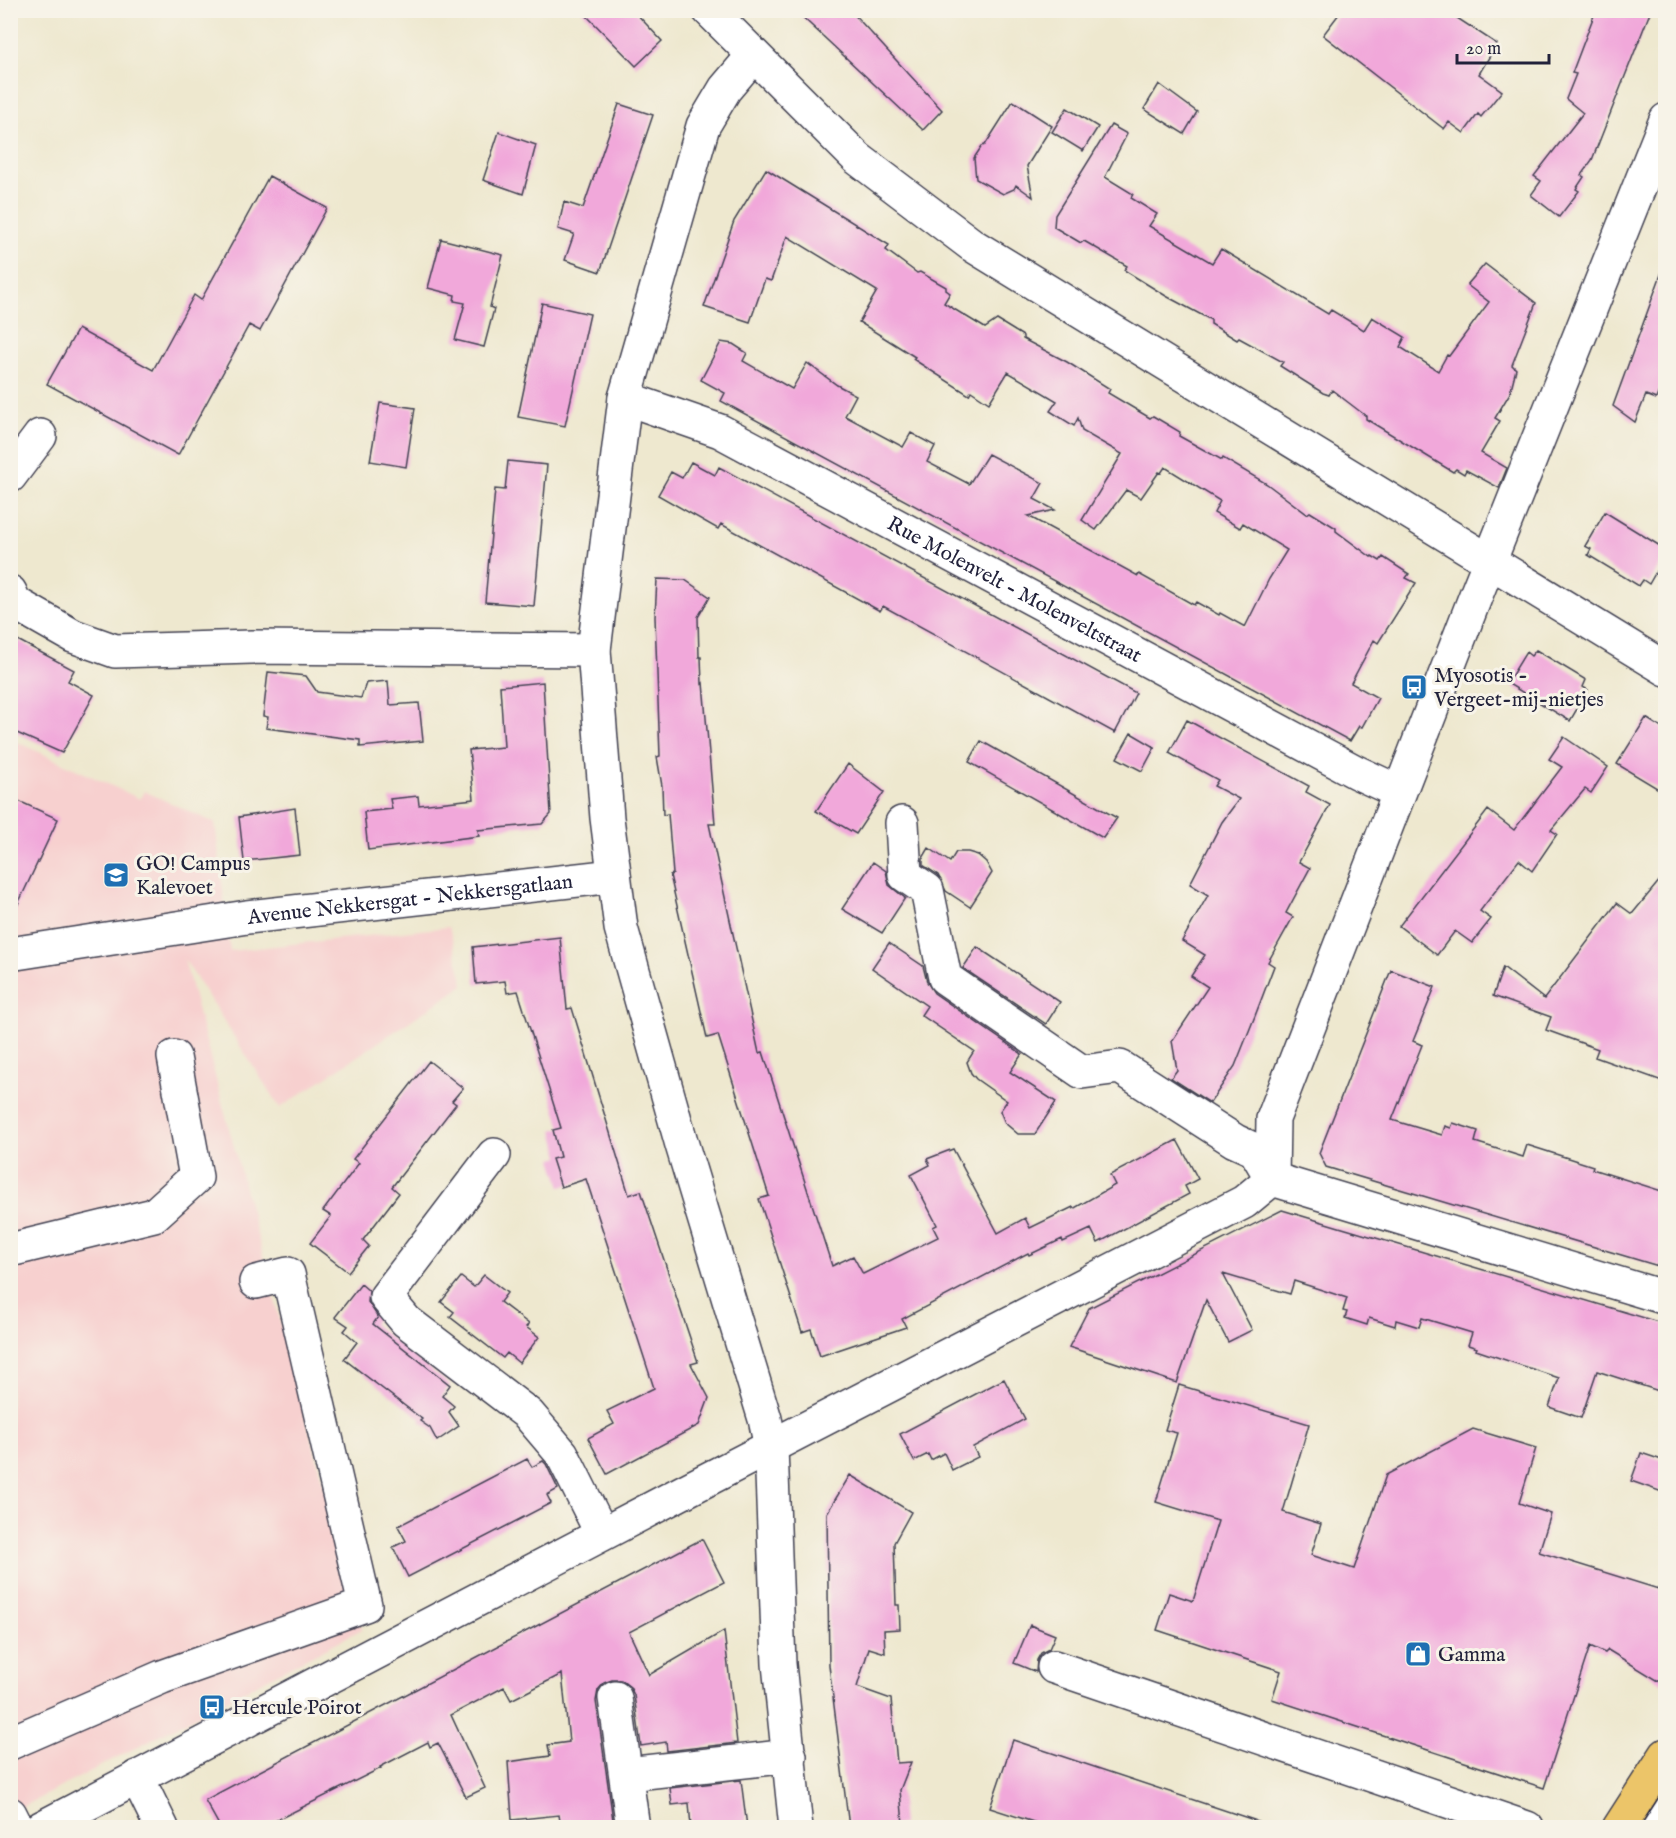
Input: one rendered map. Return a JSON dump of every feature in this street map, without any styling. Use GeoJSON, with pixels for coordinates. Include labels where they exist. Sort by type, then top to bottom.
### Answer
{"type":"FeatureCollection","features":[{"type":"Feature","properties":{"kind":"main road"},"geometry":{"type":"LineString","coordinates":[[1619,1827],[1665,1755]]}},
{"type":"Feature","properties":{"kind":"street"},"geometry":{"type":"LineString","coordinates":[[709,10],[856,158],[972,245],[1665,669]]}},
{"type":"Feature","properties":{"kind":"street"},"geometry":{"type":"LineString","coordinates":[[753,56],[725,89],[703,126],[625,398],[594,650],[607,818],[621,928],[682,1145],[765,1419],[771,1447],[779,1664],[796,1827]]}},
{"type":"Feature","properties":{"kind":"street"},"geometry":{"type":"LineString","coordinates":[[41,1827],[1244,1202],[1272,1179],[1273,1119],[1399,792],[1665,120]]}},
{"type":"Feature","properties":{"kind":"street","name":"Rue Molenvelt - Molenveltstraat"},"geometry":{"type":"LineString","coordinates":[[625,398],[720,431],[1336,761],[1399,792]]}},
{"type":"Feature","properties":{"kind":"street"},"geometry":{"type":"LineString","coordinates":[[10,476],[40,436]]}},
{"type":"Feature","properties":{"kind":"street"},"geometry":{"type":"LineString","coordinates":[[10,592],[15,603],[73,636],[115,651],[252,647],[594,650]]}},
{"type":"Feature","properties":{"kind":"street"},"geometry":{"type":"LineString","coordinates":[[902,823],[906,875],[927,890],[945,978],[1082,1072],[1120,1067],[1235,1141],[1255,1150],[1272,1179],[1665,1298]]}},
{"type":"Feature","properties":{"kind":"street","name":"Avenue Nekkersgat - Nekkersgatlaan"},"geometry":{"type":"LineString","coordinates":[[10,954],[247,917],[614,876]]}},
{"type":"Feature","properties":{"kind":"street"},"geometry":{"type":"LineString","coordinates":[[10,1250],[154,1215],[196,1177],[174,1057]]}},
{"type":"Feature","properties":{"kind":"street"},"geometry":{"type":"LineString","coordinates":[[494,1155],[386,1297],[406,1321],[528,1414],[562,1454],[602,1534]]}},
{"type":"Feature","properties":{"kind":"street"},"geometry":{"type":"LineString","coordinates":[[10,1743],[162,1677],[365,1605],[288,1274],[256,1282]]}},
{"type":"Feature","properties":{"kind":"street"},"geometry":{"type":"LineString","coordinates":[[1054,1667],[1527,1827]]}},
{"type":"Feature","properties":{"kind":"street"},"geometry":{"type":"LineString","coordinates":[[615,1698],[633,1827]]}},
{"type":"Feature","properties":{"kind":"street"},"geometry":{"type":"LineString","coordinates":[[627,1774],[790,1756]]}},
{"type":"Feature","properties":{"kind":"street"},"geometry":{"type":"LineString","coordinates":[[138,1777],[162,1827]]}},
{"type":"Feature","properties":{"kind":"street"},"geometry":{"type":"LineString","coordinates":[[1647,1827],[1665,1799]]}},
{"type":"Feature","properties":{"kind":"street"},"geometry":{"type":"LineString","coordinates":[[10,1814],[17,1827]]}},
{"type":"Feature","properties":{"kind":"shaded area"},"geometry":{"type":"Polygon","coordinates":[[[11,739],[140,799],[144,791],[215,823],[230,951],[449,927],[464,985],[280,1108],[184,959],[362,1629],[11,1813],[11,739]]]}},
{"type":"Feature","properties":{"kind":"building"},"geometry":{"type":"Polygon","coordinates":[[[581,10],[633,10],[662,41],[636,66],[581,10]]]}},
{"type":"Feature","properties":{"kind":"building"},"geometry":{"type":"Polygon","coordinates":[[[795,10],[850,10],[942,110],[923,130],[795,10]]]}},
{"type":"Feature","properties":{"kind":"building"},"geometry":{"type":"Polygon","coordinates":[[[1342,10],[1445,10],[1497,44],[1479,74],[1502,91],[1481,117],[1478,114],[1464,133],[1449,122],[1444,129],[1323,35],[1342,10]]]}},
{"type":"Feature","properties":{"kind":"building"},"geometry":{"type":"Polygon","coordinates":[[[1596,10],[1651,10],[1592,160],[1581,175],[1584,177],[1576,189],[1579,191],[1559,217],[1531,195],[1541,181],[1534,176],[1583,113],[1566,99],[1576,74],[1572,73],[1596,10]]]}},
{"type":"Feature","properties":{"kind":"building"},"geometry":{"type":"Polygon","coordinates":[[[1159,84],[1197,112],[1184,134],[1144,109],[1159,84]]]}},
{"type":"Feature","properties":{"kind":"building"},"geometry":{"type":"Polygon","coordinates":[[[1013,101],[1052,126],[1027,166],[1033,197],[1016,185],[1014,189],[1003,194],[976,179],[974,158],[1013,101]]]}},
{"type":"Feature","properties":{"kind":"building"},"geometry":{"type":"Polygon","coordinates":[[[619,104],[653,115],[600,272],[565,260],[574,234],[558,229],[564,202],[583,208],[619,104]]]}},
{"type":"Feature","properties":{"kind":"building"},"geometry":{"type":"Polygon","coordinates":[[[1067,108],[1098,127],[1083,151],[1052,132],[1067,108]]]}},
{"type":"Feature","properties":{"kind":"building"},"geometry":{"type":"Polygon","coordinates":[[[1111,125],[1127,134],[1105,177],[1133,194],[1131,198],[1157,214],[1149,226],[1212,263],[1221,249],[1328,314],[1331,310],[1364,330],[1372,317],[1405,337],[1400,347],[1438,371],[1447,355],[1449,356],[1489,302],[1467,285],[1485,264],[1536,303],[1512,365],[1516,369],[1510,393],[1495,418],[1500,421],[1481,453],[1507,468],[1499,488],[1466,470],[1464,474],[1456,469],[1453,472],[1366,419],[1366,416],[1332,390],[1329,395],[1323,393],[1280,366],[1283,362],[1239,338],[1237,340],[1211,324],[1211,320],[1124,270],[1127,266],[1054,227],[1055,215],[1111,125]]]}},
{"type":"Feature","properties":{"kind":"building"},"geometry":{"type":"Polygon","coordinates":[[[499,132],[536,145],[523,194],[483,180],[499,132]]]}},
{"type":"Feature","properties":{"kind":"building"},"geometry":{"type":"Polygon","coordinates":[[[766,169],[889,245],[886,250],[917,273],[920,272],[946,287],[950,293],[944,303],[985,328],[997,320],[1023,336],[1023,339],[1067,362],[1110,389],[1108,393],[1150,418],[1153,416],[1180,432],[1179,436],[1267,484],[1307,514],[1310,512],[1336,528],[1336,531],[1371,557],[1380,561],[1383,557],[1409,574],[1406,578],[1416,583],[1378,643],[1374,640],[1351,683],[1378,698],[1362,727],[1359,726],[1350,741],[721,401],[725,393],[701,380],[721,342],[733,344],[747,353],[743,361],[792,389],[807,363],[837,385],[856,395],[845,416],[903,447],[911,433],[935,446],[927,462],[969,484],[988,454],[1043,483],[1034,499],[1055,510],[1028,516],[1194,605],[1196,602],[1245,627],[1269,579],[1287,550],[1243,523],[1240,528],[1214,513],[1220,501],[1165,467],[1141,498],[1126,490],[1096,530],[1082,520],[1122,454],[1082,431],[1078,418],[1074,426],[1050,411],[1057,401],[1008,372],[989,403],[971,391],[969,395],[913,359],[915,357],[859,322],[877,291],[787,236],[771,281],[765,279],[750,322],[704,307],[734,221],[766,169]]]}},
{"type":"Feature","properties":{"kind":"building"},"geometry":{"type":"Polygon","coordinates":[[[269,176],[327,208],[260,331],[249,325],[178,455],[47,384],[78,329],[153,370],[194,295],[201,300],[269,176]]]}},
{"type":"Feature","properties":{"kind":"building"},"geometry":{"type":"Polygon","coordinates":[[[441,239],[503,255],[490,307],[494,309],[484,347],[455,340],[465,303],[454,301],[455,295],[428,288],[441,239]]]}},
{"type":"Feature","properties":{"kind":"building"},"geometry":{"type":"Polygon","coordinates":[[[1663,269],[1665,269],[1665,376],[1656,399],[1646,395],[1635,422],[1613,406],[1663,269]]]}},
{"type":"Feature","properties":{"kind":"building"},"geometry":{"type":"Polygon","coordinates":[[[542,303],[590,314],[565,426],[518,417],[542,303]]]}},
{"type":"Feature","properties":{"kind":"building"},"geometry":{"type":"Polygon","coordinates":[[[380,403],[415,408],[406,467],[370,461],[380,403]]]}},
{"type":"Feature","properties":{"kind":"building"},"geometry":{"type":"Polygon","coordinates":[[[508,461],[547,465],[534,606],[485,602],[495,489],[505,490],[508,461]]]}},
{"type":"Feature","properties":{"kind":"building"},"geometry":{"type":"Polygon","coordinates":[[[691,462],[715,475],[719,467],[1136,693],[1115,733],[883,606],[880,611],[721,524],[718,529],[658,495],[671,472],[682,478],[691,462]]]}},
{"type":"Feature","properties":{"kind":"building"},"geometry":{"type":"Polygon","coordinates":[[[1605,512],[1665,549],[1665,556],[1649,584],[1643,580],[1639,586],[1588,555],[1591,549],[1585,546],[1605,512]]]}},
{"type":"Feature","properties":{"kind":"building"},"geometry":{"type":"Polygon","coordinates":[[[657,579],[685,580],[710,597],[698,617],[699,657],[701,657],[715,824],[709,824],[759,1053],[763,1052],[832,1266],[853,1256],[863,1274],[938,1237],[933,1227],[937,1225],[911,1175],[930,1165],[927,1159],[953,1149],[998,1233],[1025,1218],[1030,1228],[1073,1207],[1073,1209],[1115,1185],[1110,1175],[1177,1140],[1198,1179],[1185,1186],[1189,1194],[1098,1243],[1091,1229],[1063,1242],[1062,1239],[1029,1255],[1028,1253],[902,1319],[906,1327],[820,1356],[811,1329],[802,1332],[759,1199],[769,1196],[718,1035],[707,1038],[670,875],[673,874],[668,814],[663,815],[662,786],[657,757],[660,756],[655,617],[657,579]]]}},
{"type":"Feature","properties":{"kind":"building"},"geometry":{"type":"Polygon","coordinates":[[[10,636],[74,670],[68,681],[94,695],[62,753],[10,730],[10,636]]]}},
{"type":"Feature","properties":{"kind":"building"},"geometry":{"type":"Polygon","coordinates":[[[1536,650],[1586,680],[1583,687],[1588,690],[1570,721],[1507,683],[1526,652],[1531,656],[1536,650]]]}},
{"type":"Feature","properties":{"kind":"building"},"geometry":{"type":"Polygon","coordinates":[[[268,672],[306,676],[317,692],[361,698],[366,683],[388,681],[390,705],[419,703],[423,741],[360,747],[360,740],[266,728],[268,717],[263,716],[268,672]]]}},
{"type":"Feature","properties":{"kind":"building"},"geometry":{"type":"Polygon","coordinates":[[[543,682],[551,814],[542,824],[478,830],[479,836],[368,850],[364,812],[392,809],[390,799],[418,796],[419,805],[474,799],[469,750],[504,747],[500,686],[543,682]]]}},
{"type":"Feature","properties":{"kind":"building"},"geometry":{"type":"Polygon","coordinates":[[[1646,718],[1665,730],[1665,793],[1617,764],[1646,718]]]}},
{"type":"Feature","properties":{"kind":"building"},"geometry":{"type":"Polygon","coordinates":[[[1187,720],[1309,786],[1306,792],[1330,805],[1299,862],[1310,868],[1286,913],[1293,917],[1268,962],[1274,966],[1235,1066],[1210,1103],[1171,1078],[1177,1070],[1172,1041],[1208,987],[1191,976],[1205,955],[1182,941],[1208,895],[1190,884],[1222,822],[1239,799],[1214,786],[1218,780],[1169,753],[1187,720]]]}},
{"type":"Feature","properties":{"kind":"building"},"geometry":{"type":"Polygon","coordinates":[[[1131,733],[1155,747],[1142,771],[1117,758],[1131,733]]]}},
{"type":"Feature","properties":{"kind":"building"},"geometry":{"type":"Polygon","coordinates":[[[1564,737],[1608,767],[1591,793],[1585,789],[1551,830],[1557,834],[1532,871],[1519,860],[1480,911],[1491,919],[1472,943],[1455,931],[1437,955],[1399,926],[1488,810],[1514,830],[1562,767],[1549,759],[1564,737]]]}},
{"type":"Feature","properties":{"kind":"building"},"geometry":{"type":"Polygon","coordinates":[[[981,741],[1117,818],[1103,838],[969,762],[981,741]]]}},
{"type":"Feature","properties":{"kind":"building"},"geometry":{"type":"Polygon","coordinates":[[[848,764],[884,792],[856,834],[816,811],[848,764]]]}},
{"type":"Feature","properties":{"kind":"building"},"geometry":{"type":"Polygon","coordinates":[[[10,797],[58,819],[10,921],[10,797]]]}},
{"type":"Feature","properties":{"kind":"building"},"geometry":{"type":"Polygon","coordinates":[[[295,808],[300,855],[244,861],[239,817],[295,808]]]}},
{"type":"Feature","properties":{"kind":"building"},"geometry":{"type":"Polygon","coordinates":[[[929,848],[950,862],[956,852],[968,852],[978,855],[986,862],[992,873],[970,907],[946,891],[938,875],[923,865],[923,858],[929,848]]]}},
{"type":"Feature","properties":{"kind":"building"},"geometry":{"type":"Polygon","coordinates":[[[873,862],[886,871],[889,885],[905,898],[882,933],[842,909],[873,862]]]}},
{"type":"Feature","properties":{"kind":"building"},"geometry":{"type":"Polygon","coordinates":[[[1665,874],[1665,1082],[1595,1057],[1598,1049],[1546,1030],[1551,1017],[1493,996],[1503,967],[1544,999],[1617,903],[1632,914],[1665,874]]]}},
{"type":"Feature","properties":{"kind":"building"},"geometry":{"type":"Polygon","coordinates":[[[560,937],[567,1009],[572,1008],[629,1195],[641,1191],[698,1362],[691,1364],[709,1398],[699,1425],[607,1474],[588,1438],[614,1424],[607,1411],[654,1388],[586,1179],[561,1187],[552,1159],[560,1157],[553,1130],[561,1128],[518,991],[507,993],[505,981],[476,984],[473,947],[560,937]]]}},
{"type":"Feature","properties":{"kind":"building"},"geometry":{"type":"Polygon","coordinates":[[[889,943],[923,966],[927,982],[934,993],[1022,1054],[1010,1072],[1056,1102],[1035,1134],[1018,1134],[1005,1123],[1000,1111],[1007,1101],[971,1073],[967,1062],[974,1051],[921,1015],[927,1006],[872,968],[889,943]]]}},
{"type":"Feature","properties":{"kind":"building"},"geometry":{"type":"Polygon","coordinates":[[[977,947],[1060,1002],[1046,1024],[963,968],[977,947]]]}},
{"type":"Feature","properties":{"kind":"building"},"geometry":{"type":"Polygon","coordinates":[[[1391,970],[1435,987],[1413,1041],[1422,1045],[1392,1120],[1442,1135],[1445,1126],[1451,1128],[1453,1123],[1478,1131],[1475,1142],[1523,1157],[1527,1145],[1665,1192],[1665,1268],[1326,1167],[1319,1153],[1391,970]]]}},
{"type":"Feature","properties":{"kind":"building"},"geometry":{"type":"Polygon","coordinates":[[[429,1061],[463,1088],[452,1101],[456,1104],[392,1187],[399,1193],[363,1240],[369,1246],[348,1272],[310,1243],[331,1216],[323,1211],[359,1163],[353,1159],[429,1061]]]}},
{"type":"Feature","properties":{"kind":"building"},"geometry":{"type":"Polygon","coordinates":[[[1282,1210],[1665,1324],[1665,1393],[1597,1371],[1581,1418],[1549,1407],[1559,1378],[1476,1350],[1477,1348],[1468,1345],[1472,1333],[1422,1318],[1419,1327],[1396,1320],[1395,1326],[1369,1318],[1367,1325],[1345,1318],[1347,1312],[1343,1311],[1347,1298],[1294,1281],[1290,1294],[1223,1274],[1252,1330],[1228,1342],[1206,1300],[1177,1383],[1069,1347],[1089,1308],[1282,1210]]]}},
{"type":"Feature","properties":{"kind":"building"},"geometry":{"type":"Polygon","coordinates":[[[484,1275],[507,1293],[500,1302],[529,1324],[526,1327],[539,1337],[519,1363],[507,1353],[503,1358],[450,1317],[454,1312],[441,1302],[461,1277],[474,1287],[484,1275]]]}},
{"type":"Feature","properties":{"kind":"building"},"geometry":{"type":"Polygon","coordinates":[[[361,1284],[369,1291],[368,1302],[378,1317],[373,1324],[450,1385],[442,1396],[454,1406],[449,1412],[459,1426],[437,1441],[430,1428],[420,1421],[422,1419],[344,1359],[357,1342],[344,1331],[348,1326],[335,1317],[361,1284]]]}},
{"type":"Feature","properties":{"kind":"building"},"geometry":{"type":"Polygon","coordinates":[[[1004,1379],[1025,1419],[973,1447],[978,1457],[952,1470],[944,1453],[931,1460],[928,1454],[914,1461],[900,1434],[1004,1379]]]}},
{"type":"Feature","properties":{"kind":"building"},"geometry":{"type":"Polygon","coordinates":[[[1179,1385],[1309,1424],[1283,1512],[1321,1524],[1311,1555],[1354,1569],[1386,1475],[1473,1429],[1536,1448],[1519,1503],[1551,1514],[1539,1552],[1665,1591],[1665,1685],[1608,1650],[1605,1653],[1590,1646],[1544,1788],[1272,1699],[1281,1671],[1157,1630],[1169,1593],[1193,1601],[1218,1521],[1156,1502],[1177,1433],[1165,1430],[1179,1385]]]}},
{"type":"Feature","properties":{"kind":"building"},"geometry":{"type":"Polygon","coordinates":[[[1641,1453],[1665,1461],[1665,1493],[1631,1481],[1641,1453]]]}},
{"type":"Feature","properties":{"kind":"building"},"geometry":{"type":"Polygon","coordinates":[[[527,1459],[532,1467],[543,1461],[546,1464],[558,1489],[547,1495],[551,1503],[408,1577],[393,1547],[406,1541],[398,1526],[527,1459]]]}},
{"type":"Feature","properties":{"kind":"building"},"geometry":{"type":"Polygon","coordinates":[[[850,1475],[911,1512],[894,1543],[896,1605],[899,1605],[900,1629],[884,1630],[885,1653],[869,1648],[857,1687],[891,1699],[897,1763],[911,1762],[900,1790],[903,1824],[891,1827],[849,1827],[829,1665],[827,1513],[850,1475]]]}},
{"type":"Feature","properties":{"kind":"building"},"geometry":{"type":"Polygon","coordinates":[[[702,1539],[724,1582],[629,1632],[649,1675],[724,1631],[737,1743],[667,1751],[666,1742],[641,1746],[634,1695],[630,1687],[621,1680],[604,1683],[598,1690],[596,1701],[614,1827],[561,1827],[559,1815],[512,1820],[508,1762],[550,1756],[548,1745],[569,1742],[562,1674],[511,1700],[504,1687],[451,1715],[485,1788],[466,1797],[438,1743],[430,1747],[428,1742],[263,1827],[220,1827],[205,1800],[702,1539]]]}},
{"type":"Feature","properties":{"kind":"building"},"geometry":{"type":"Polygon","coordinates":[[[1030,1625],[1055,1635],[1049,1649],[1041,1653],[1037,1660],[1036,1672],[1014,1663],[1030,1625]]]}},
{"type":"Feature","properties":{"kind":"building"},"geometry":{"type":"Polygon","coordinates":[[[1013,1740],[1263,1823],[1262,1827],[1049,1827],[990,1808],[1013,1740]]]}},
{"type":"Feature","properties":{"kind":"building"},"geometry":{"type":"Polygon","coordinates":[[[741,1780],[747,1827],[691,1827],[689,1803],[672,1805],[670,1788],[741,1780]]]}},
{"type":"Feature","properties":{"kind":"tram line"},"geometry":{"type":"LineString","coordinates":[[1639,1828],[1666,1786]]}},
{"type":"Feature","properties":{"kind":"tram line"},"geometry":{"type":"LineString","coordinates":[[1655,1828],[1666,1811]]}},
{"type":"Feature","properties":{"kind":"place","name":"Myosotis - Vergeet-mij-nietjes"},"geometry":{"type":"Point","coordinates":[1414,687]}},
{"type":"Feature","properties":{"kind":"place","name":"GO! Campus Kalevoet"},"geometry":{"type":"Point","coordinates":[116,875]}},
{"type":"Feature","properties":{"kind":"place","name":"Gamma"},"geometry":{"type":"Point","coordinates":[1418,1654]}},
{"type":"Feature","properties":{"kind":"place","name":"Hercule Poirot"},"geometry":{"type":"Point","coordinates":[212,1707]}}]}
